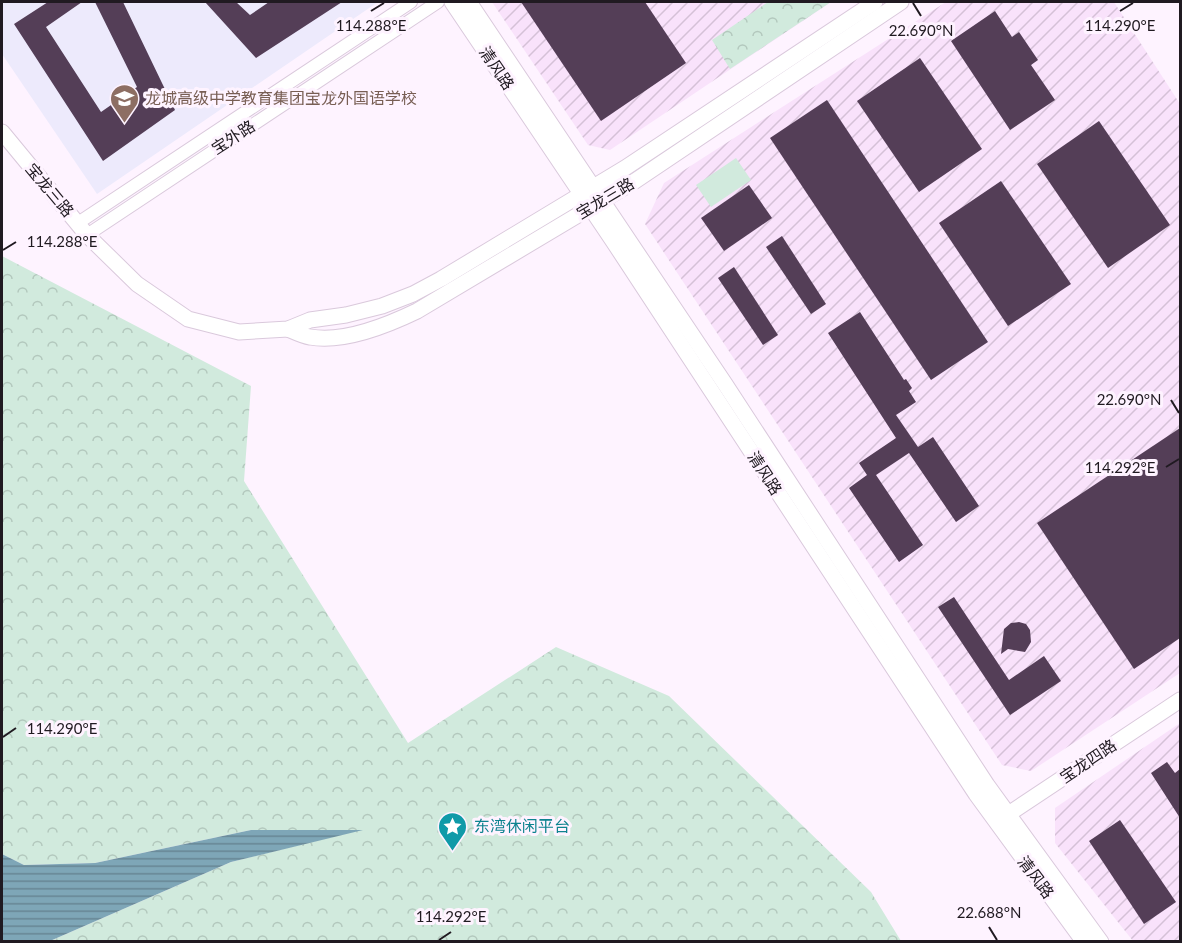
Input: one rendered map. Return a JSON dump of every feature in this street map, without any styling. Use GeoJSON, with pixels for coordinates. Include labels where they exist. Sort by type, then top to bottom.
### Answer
{"type":"FeatureCollection","features":[{"type":"Feature","properties":{"kind":"street","name":"宝外路"},"geometry":{"type":"LineString","coordinates":[[83,229],[411,2]]}},
{"type":"Feature","properties":{"kind":"street","name":"宝外路"},"geometry":{"type":"LineString","coordinates":[[83,229],[438,2]]}},
{"type":"Feature","properties":{"kind":"street","name":"清风路"},"geometry":{"type":"LineString","coordinates":[[452,2],[725,384],[1002,819],[1084,942]]}},
{"type":"Feature","properties":{"kind":"street","name":"清风路"},"geometry":{"type":"LineString","coordinates":[[469,2],[592,197]]}},
{"type":"Feature","properties":{"kind":"street","name":"宝龙三路"},"geometry":{"type":"LineString","coordinates":[[592,197],[625,168],[875,2]]}},
{"type":"Feature","properties":{"kind":"street","name":"宝龙三路"},"geometry":{"type":"LineString","coordinates":[[2,132],[83,229],[137,284],[188,319],[239,332],[288,329],[310,320],[346,315],[382,306],[412,294],[592,197],[901,2]]}},
{"type":"Feature","properties":{"kind":"street","name":"宝龙四路"},"geometry":{"type":"LineString","coordinates":[[1002,819],[1180,700]]}},
{"type":"Feature","properties":{"kind":"street","name":"清风路"},"geometry":{"type":"LineString","coordinates":[[1002,819],[1101,942]]}},
{"type":"Feature","properties":{"kind":"shaded area","name":"龙城高级中学教育集团宝龙外国语学校"},"geometry":{"type":"Polygon","coordinates":[[[2,2],[378,2],[97,194],[2,54],[2,2]]]}},
{"type":"Feature","properties":{"kind":"shaded area"},"geometry":{"type":"Polygon","coordinates":[[[492,2],[831,2],[610,150],[588,145],[492,2]]]}},
{"type":"Feature","properties":{"kind":"shaded area"},"geometry":{"type":"Polygon","coordinates":[[[946,2],[1114,2],[1180,104],[1180,673],[1031,771],[1002,765],[645,224],[664,183],[946,2]]]}},
{"type":"Feature","properties":{"kind":"shaded area"},"geometry":{"type":"Polygon","coordinates":[[[1180,723],[1180,941],[1133,941],[1055,843],[1055,808],[1180,723]]]}},
{"type":"Feature","properties":{"kind":"green space"},"geometry":{"type":"Polygon","coordinates":[[[768,2],[831,2],[730,69],[712,40],[768,2]]]}},
{"type":"Feature","properties":{"kind":"green space"},"geometry":{"type":"Polygon","coordinates":[[[736,158],[751,180],[711,207],[696,185],[736,158]]]}},
{"type":"Feature","properties":{"kind":"green space"},"geometry":{"type":"Polygon","coordinates":[[[2,256],[251,386],[244,481],[408,743],[556,647],[669,696],[871,892],[901,941],[50,941],[231,862],[360,830],[251,830],[95,863],[24,865],[2,854],[2,256]]]}},
{"type":"Feature","properties":{"kind":"water"},"geometry":{"type":"Polygon","coordinates":[[[251,830],[363,830],[231,862],[50,941],[2,941],[2,854],[24,865],[95,863],[251,830]]]}},
{"type":"Feature","properties":{"kind":"building"},"geometry":{"type":"Polygon","coordinates":[[[48,2],[82,2],[46,27],[101,112],[137,87],[95,2],[123,2],[175,110],[103,161],[14,24],[48,2]]]}},
{"type":"Feature","properties":{"kind":"building"},"geometry":{"type":"Polygon","coordinates":[[[205,2],[236,2],[250,15],[269,2],[342,2],[256,58],[205,2]]]}},
{"type":"Feature","properties":{"kind":"building"},"geometry":{"type":"Polygon","coordinates":[[[521,2],[645,2],[686,63],[601,121],[521,2]]]}},
{"type":"Feature","properties":{"kind":"building"},"geometry":{"type":"Polygon","coordinates":[[[995,11],[1012,37],[1019,32],[1038,60],[1031,65],[1055,100],[1010,130],[951,41],[995,11]]]}},
{"type":"Feature","properties":{"kind":"building"},"geometry":{"type":"Polygon","coordinates":[[[920,58],[982,149],[919,192],[857,101],[920,58]]]}},
{"type":"Feature","properties":{"kind":"building"},"geometry":{"type":"Polygon","coordinates":[[[827,100],[988,342],[931,380],[770,138],[827,100]]]}},
{"type":"Feature","properties":{"kind":"building"},"geometry":{"type":"Polygon","coordinates":[[[1099,121],[1170,225],[1108,268],[1037,164],[1099,121]]]}},
{"type":"Feature","properties":{"kind":"building"},"geometry":{"type":"Polygon","coordinates":[[[1001,181],[1071,284],[1008,326],[939,223],[1001,181]]]}},
{"type":"Feature","properties":{"kind":"building"},"geometry":{"type":"Polygon","coordinates":[[[749,185],[772,218],[724,251],[701,218],[749,185]]]}},
{"type":"Feature","properties":{"kind":"building"},"geometry":{"type":"Polygon","coordinates":[[[782,236],[826,304],[811,314],[766,247],[782,236]]]}},
{"type":"Feature","properties":{"kind":"building"},"geometry":{"type":"Polygon","coordinates":[[[734,267],[778,335],[763,345],[718,278],[734,267]]]}},
{"type":"Feature","properties":{"kind":"building"},"geometry":{"type":"Polygon","coordinates":[[[860,312],[904,380],[906,379],[912,388],[909,391],[916,402],[896,415],[918,447],[933,437],[979,506],[956,522],[909,453],[876,475],[923,545],[899,562],[849,488],[867,475],[859,463],[896,438],[828,333],[860,312]]]}},
{"type":"Feature","properties":{"kind":"building"},"geometry":{"type":"Polygon","coordinates":[[[1180,428],[1180,638],[1134,669],[1037,523],[1180,428]]]}},
{"type":"Feature","properties":{"kind":"building"},"geometry":{"type":"Polygon","coordinates":[[[954,597],[1009,680],[1044,656],[1061,681],[1010,715],[938,607],[954,597]]]}},
{"type":"Feature","properties":{"kind":"building"},"geometry":{"type":"Polygon","coordinates":[[[1011,623],[1026,624],[1030,630],[1031,642],[1025,652],[1008,649],[1001,654],[1004,629],[1011,623]]]}},
{"type":"Feature","properties":{"kind":"building"},"geometry":{"type":"Polygon","coordinates":[[[1167,762],[1175,773],[1180,769],[1180,818],[1151,773],[1167,762]]]}},
{"type":"Feature","properties":{"kind":"building"},"geometry":{"type":"Polygon","coordinates":[[[1120,820],[1176,902],[1144,924],[1089,841],[1120,820]]]}},
{"type":"Feature","properties":{"kind":"place","name":"龙城高级中学教育集团宝龙外国语学校"},"geometry":{"type":"Point","coordinates":[124,124]}},
{"type":"Feature","properties":{"kind":"place","name":"东湾休闲平台"},"geometry":{"type":"Point","coordinates":[453,852]}}]}
